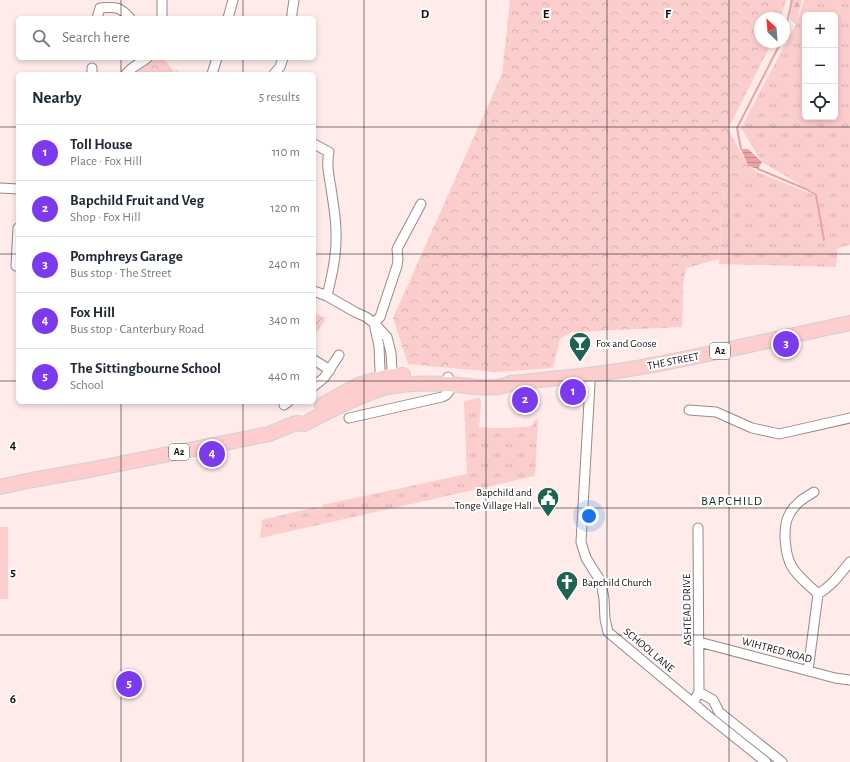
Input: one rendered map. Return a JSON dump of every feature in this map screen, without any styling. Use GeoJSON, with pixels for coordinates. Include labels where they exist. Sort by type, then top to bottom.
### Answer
{"type":"FeatureCollection","features":[{"type":"Feature","properties":{"kind":"main road","name":"THE STREET"},"geometry":{"type":"LineString","coordinates":[[589,375],[707,354],[850,323]]}},
{"type":"Feature","properties":{"kind":"main road","name":"A2"},"geometry":{"type":"LineString","coordinates":[[0,487],[269,434],[296,423],[304,424],[387,382],[428,384],[449,380],[505,380],[511,383],[589,375]]}},
{"type":"Feature","properties":{"kind":"street"},"geometry":{"type":"LineString","coordinates":[[162,0],[162,16]]}},
{"type":"Feature","properties":{"kind":"street"},"geometry":{"type":"LineString","coordinates":[[229,16],[233,0]]}},
{"type":"Feature","properties":{"kind":"street"},"geometry":{"type":"LineString","coordinates":[[292,16],[294,0]]}},
{"type":"Feature","properties":{"kind":"street"},"geometry":{"type":"LineString","coordinates":[[98,16],[100,8],[113,7],[124,11],[128,16]]}},
{"type":"Feature","properties":{"kind":"street"},"geometry":{"type":"LineString","coordinates":[[128,72],[132,67],[142,63],[145,60]]}},
{"type":"Feature","properties":{"kind":"street"},"geometry":{"type":"LineString","coordinates":[[213,72],[216,60]]}},
{"type":"Feature","properties":{"kind":"street"},"geometry":{"type":"LineString","coordinates":[[276,72],[280,67],[282,60]]}},
{"type":"Feature","properties":{"kind":"street"},"geometry":{"type":"LineString","coordinates":[[316,145],[329,152],[327,167],[336,233],[333,269],[327,296]]}},
{"type":"Feature","properties":{"kind":"street"},"geometry":{"type":"LineString","coordinates":[[0,188],[16,188]]}},
{"type":"Feature","properties":{"kind":"street"},"geometry":{"type":"LineString","coordinates":[[374,323],[380,317],[397,266],[397,249],[421,204]]}},
{"type":"Feature","properties":{"kind":"street"},"geometry":{"type":"LineString","coordinates":[[316,292],[327,296],[374,323],[379,346],[380,370],[387,382]]}},
{"type":"Feature","properties":{"kind":"street"},"geometry":{"type":"LineString","coordinates":[[316,384],[324,378],[339,356]]}},
{"type":"Feature","properties":{"kind":"street"},"geometry":{"type":"LineString","coordinates":[[316,361],[330,370]]}},
{"type":"Feature","properties":{"kind":"street","name":"SCHOOL LANE"},"geometry":{"type":"LineString","coordinates":[[589,375],[590,384],[581,542],[586,558],[601,582],[608,632],[766,762]]}},
{"type":"Feature","properties":{"kind":"street"},"geometry":{"type":"LineString","coordinates":[[349,418],[442,397],[450,390],[449,380]]}},
{"type":"Feature","properties":{"kind":"street"},"geometry":{"type":"LineString","coordinates":[[689,410],[716,412],[752,428],[779,434],[850,418]]}},
{"type":"Feature","properties":{"kind":"street"},"geometry":{"type":"LineString","coordinates":[[814,492],[797,504],[788,516],[785,530],[786,550],[792,566],[799,576],[818,594]]}},
{"type":"Feature","properties":{"kind":"street","name":"ASHTEAD DRIVE"},"geometry":{"type":"LineString","coordinates":[[693,703],[699,692],[698,528]]}},
{"type":"Feature","properties":{"kind":"street"},"geometry":{"type":"LineString","coordinates":[[808,671],[818,594],[834,581],[850,562]]}},
{"type":"Feature","properties":{"kind":"street","name":"WIHTRED ROAD"},"geometry":{"type":"LineString","coordinates":[[699,642],[835,678],[850,680]]}},
{"type":"Feature","properties":{"kind":"street"},"geometry":{"type":"LineString","coordinates":[[699,692],[713,700],[719,712],[782,762]]}},
{"type":"Feature","properties":{"kind":"green space"},"geometry":{"type":"Polygon","coordinates":[[[510,0],[786,0],[783,12],[754,12],[754,48],[769,48],[728,129],[748,166],[757,172],[741,183],[725,171],[719,259],[686,268],[683,285],[682,327],[572,332],[560,339],[553,368],[496,372],[408,364],[393,318],[502,74],[510,0]]]}},
{"type":"Feature","properties":{"kind":"green space"},"geometry":{"type":"Polygon","coordinates":[[[790,0],[802,0],[796,24],[790,20],[790,0]]]}},
{"type":"Feature","properties":{"kind":"green space"},"geometry":{"type":"Polygon","coordinates":[[[804,0],[850,0],[850,245],[838,248],[836,267],[719,264],[725,170],[741,182],[757,172],[814,195],[813,192],[762,162],[741,128],[783,48],[790,48],[790,35],[796,24],[804,0]]]}},
{"type":"Feature","properties":{"kind":"green space"},"geometry":{"type":"Polygon","coordinates":[[[150,60],[165,60],[174,72],[134,72],[150,60]]]}},
{"type":"Feature","properties":{"kind":"green space"},"geometry":{"type":"Polygon","coordinates":[[[316,314],[326,318],[318,331],[316,330],[316,314]]]}},
{"type":"Feature","properties":{"kind":"green space"},"geometry":{"type":"Polygon","coordinates":[[[480,398],[481,404],[479,427],[506,428],[532,426],[535,420],[538,419],[535,476],[260,538],[262,520],[316,507],[317,510],[323,508],[322,505],[467,474],[464,401],[480,398]]]}},
{"type":"Feature","properties":{"kind":"green space"},"geometry":{"type":"Polygon","coordinates":[[[0,527],[8,527],[8,599],[0,599],[0,527]]]}},
{"type":"Feature","properties":{"kind":"shaded area"},"geometry":{"type":"Polygon","coordinates":[[[741,149],[748,149],[762,162],[758,169],[748,166],[741,149]]]}},
{"type":"Feature","properties":{"kind":"waterway"},"geometry":{"type":"LineString","coordinates":[[789,12],[792,0]]}},
{"type":"Feature","properties":{"kind":"waterway"},"geometry":{"type":"LineString","coordinates":[[741,149],[737,128],[778,48]]}},
{"type":"Feature","properties":{"kind":"waterway"},"geometry":{"type":"LineString","coordinates":[[758,169],[806,189],[816,195],[824,240]]}},
{"type":"Feature","properties":{"kind":"place","name":"Pomphreys Garage"},"geometry":{"type":"Point","coordinates":[786,344]}},
{"type":"Feature","properties":{"kind":"place","name":"Fox and Goose"},"geometry":{"type":"Point","coordinates":[580,362]}},
{"type":"Feature","properties":{"kind":"place","name":"Toll House"},"geometry":{"type":"Point","coordinates":[573,392]}},
{"type":"Feature","properties":{"kind":"place","name":"Bapchild Fruit and Veg"},"geometry":{"type":"Point","coordinates":[525,400]}},
{"type":"Feature","properties":{"kind":"place","name":"Fox Hill"},"geometry":{"type":"Point","coordinates":[212,454]}},
{"type":"Feature","properties":{"kind":"place","name":"Bapchild and Tonge Village Hall"},"geometry":{"type":"Point","coordinates":[548,518]}},
{"type":"Feature","properties":{"kind":"place","name":"Bapchild Church"},"geometry":{"type":"Point","coordinates":[567,602]}},
{"type":"Feature","properties":{"kind":"place","name":"The Sittingbourne School"},"geometry":{"type":"Point","coordinates":[129,684]}},
{"type":"Feature","properties":{"kind":"district","name":"BAPCHILD"},"geometry":{"type":"Point","coordinates":[732,501]}}]}
